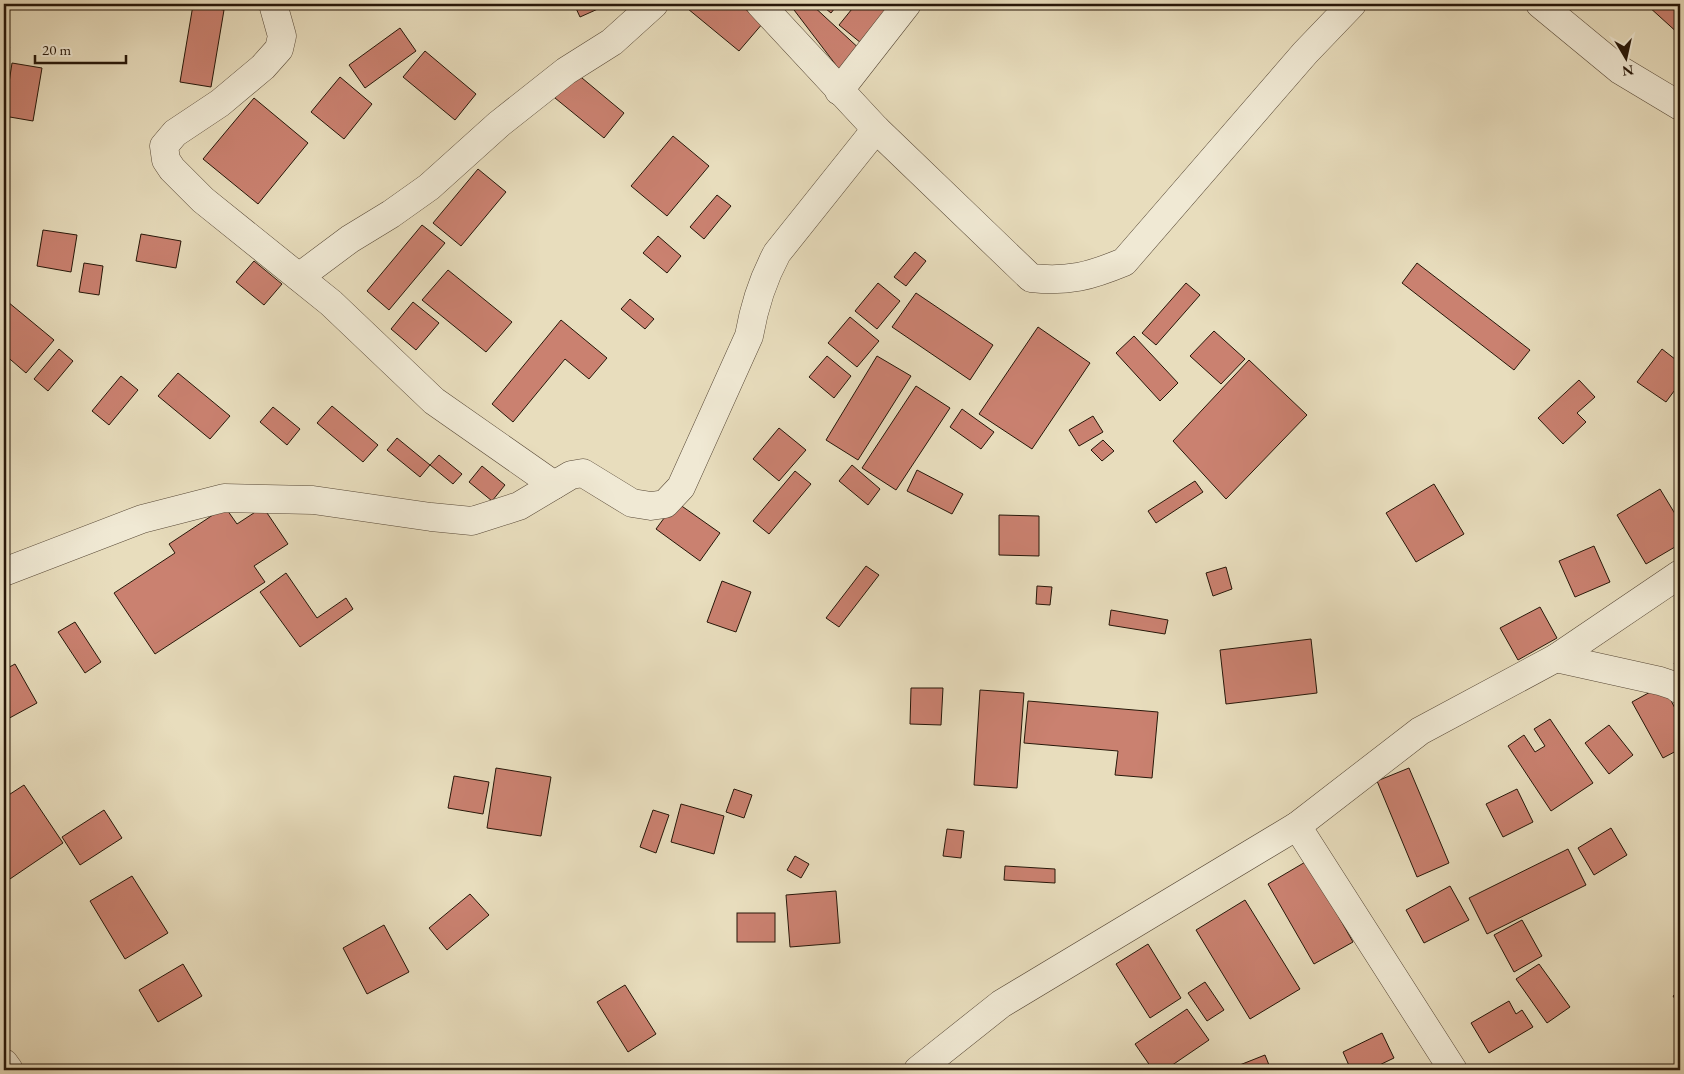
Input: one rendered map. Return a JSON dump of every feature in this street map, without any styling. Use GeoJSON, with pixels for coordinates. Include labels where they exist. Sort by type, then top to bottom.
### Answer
{"type":"FeatureCollection","features":[{"type":"Feature","properties":{"kind":"street"},"geometry":{"type":"LineString","coordinates":[[273,4],[282,36],[279,50],[220,103],[175,133],[164,146],[166,160],[172,169],[203,200],[331,303],[434,401],[554,485]]}},
{"type":"Feature","properties":{"kind":"street"},"geometry":{"type":"LineString","coordinates":[[299,277],[350,239],[430,187],[499,124],[566,71],[612,42],[654,4]]}},
{"type":"Feature","properties":{"kind":"street"},"geometry":{"type":"LineString","coordinates":[[760,4],[876,129],[1031,278],[1051,280],[1072,279],[1098,273],[1124,262],[1305,53],[1352,4]]}},
{"type":"Feature","properties":{"kind":"street"},"geometry":{"type":"LineString","coordinates":[[839,91],[907,4]]}},
{"type":"Feature","properties":{"kind":"street"},"geometry":{"type":"LineString","coordinates":[[1540,4],[1620,70],[1680,106]]}},
{"type":"Feature","properties":{"kind":"street"},"geometry":{"type":"LineString","coordinates":[[4,572],[142,519],[224,498],[313,500],[472,521],[518,506],[571,475],[584,474],[632,503],[651,506],[665,504],[681,487],[749,336],[753,313],[766,273],[773,259],[876,129]]}},
{"type":"Feature","properties":{"kind":"street"},"geometry":{"type":"LineString","coordinates":[[918,1070],[1001,1004],[1297,826],[1420,731],[1556,658],[1680,574]]}},
{"type":"Feature","properties":{"kind":"street"},"geometry":{"type":"LineString","coordinates":[[1556,658],[1660,681],[1675,686],[1680,690]]}},
{"type":"Feature","properties":{"kind":"street"},"geometry":{"type":"LineString","coordinates":[[1297,826],[1454,1070]]}},
{"type":"Feature","properties":{"kind":"street"},"geometry":{"type":"LineString","coordinates":[[4,1063],[9,1070]]}},
{"type":"Feature","properties":{"kind":"building"},"geometry":{"type":"Polygon","coordinates":[[[574,4],[609,4],[580,17],[574,4]]]}},
{"type":"Feature","properties":{"kind":"building"},"geometry":{"type":"Polygon","coordinates":[[[682,4],[739,4],[763,23],[739,51],[682,4]]]}},
{"type":"Feature","properties":{"kind":"building"},"geometry":{"type":"Polygon","coordinates":[[[792,4],[811,4],[863,52],[842,73],[791,6],[792,4]]]}},
{"type":"Feature","properties":{"kind":"building"},"geometry":{"type":"Polygon","coordinates":[[[820,4],[838,4],[831,13],[820,4]]]}},
{"type":"Feature","properties":{"kind":"building"},"geometry":{"type":"Polygon","coordinates":[[[856,4],[893,4],[861,43],[839,25],[856,4]]]}},
{"type":"Feature","properties":{"kind":"building"},"geometry":{"type":"Polygon","coordinates":[[[1651,4],[1680,4],[1680,35],[1648,6],[1651,4]]]}},
{"type":"Feature","properties":{"kind":"building"},"geometry":{"type":"Polygon","coordinates":[[[193,5],[224,10],[211,87],[180,82],[193,5]]]}},
{"type":"Feature","properties":{"kind":"building"},"geometry":{"type":"Polygon","coordinates":[[[400,28],[416,51],[365,88],[349,65],[400,28]]]}},
{"type":"Feature","properties":{"kind":"building"},"geometry":{"type":"Polygon","coordinates":[[[4,41],[10,47],[4,54],[4,41]]]}},
{"type":"Feature","properties":{"kind":"building"},"geometry":{"type":"Polygon","coordinates":[[[425,51],[476,94],[455,120],[403,77],[425,51]]]}},
{"type":"Feature","properties":{"kind":"building"},"geometry":{"type":"Polygon","coordinates":[[[12,63],[42,68],[33,121],[4,116],[12,63]]]}},
{"type":"Feature","properties":{"kind":"building"},"geometry":{"type":"Polygon","coordinates":[[[576,73],[624,113],[604,138],[555,98],[576,73]]]}},
{"type":"Feature","properties":{"kind":"building"},"geometry":{"type":"Polygon","coordinates":[[[340,77],[372,104],[344,139],[311,112],[340,77]]]}},
{"type":"Feature","properties":{"kind":"building"},"geometry":{"type":"Polygon","coordinates":[[[254,98],[308,143],[258,204],[203,159],[254,98]]]}},
{"type":"Feature","properties":{"kind":"building"},"geometry":{"type":"Polygon","coordinates":[[[673,136],[709,166],[667,216],[631,186],[673,136]]]}},
{"type":"Feature","properties":{"kind":"building"},"geometry":{"type":"Polygon","coordinates":[[[478,169],[506,192],[461,246],[433,223],[478,169]]]}},
{"type":"Feature","properties":{"kind":"building"},"geometry":{"type":"Polygon","coordinates":[[[717,195],[731,206],[704,239],[690,227],[717,195]]]}},
{"type":"Feature","properties":{"kind":"building"},"geometry":{"type":"Polygon","coordinates":[[[422,225],[445,243],[389,310],[367,291],[422,225]]]}},
{"type":"Feature","properties":{"kind":"building"},"geometry":{"type":"Polygon","coordinates":[[[43,230],[77,235],[71,272],[37,266],[43,230]]]}},
{"type":"Feature","properties":{"kind":"building"},"geometry":{"type":"Polygon","coordinates":[[[141,234],[181,241],[176,268],[136,261],[141,234]]]}},
{"type":"Feature","properties":{"kind":"building"},"geometry":{"type":"Polygon","coordinates":[[[658,236],[681,256],[667,273],[643,253],[658,236]]]}},
{"type":"Feature","properties":{"kind":"building"},"geometry":{"type":"Polygon","coordinates":[[[915,252],[926,261],[906,286],[894,277],[915,252]]]}},
{"type":"Feature","properties":{"kind":"building"},"geometry":{"type":"Polygon","coordinates":[[[254,261],[282,284],[264,305],[236,282],[254,261]]]}},
{"type":"Feature","properties":{"kind":"building"},"geometry":{"type":"Polygon","coordinates":[[[84,263],[103,266],[99,295],[79,292],[84,263]]]}},
{"type":"Feature","properties":{"kind":"building"},"geometry":{"type":"Polygon","coordinates":[[[1417,263],[1530,350],[1514,370],[1402,283],[1417,263]]]}},
{"type":"Feature","properties":{"kind":"building"},"geometry":{"type":"Polygon","coordinates":[[[448,270],[512,322],[486,352],[422,300],[448,270]]]}},
{"type":"Feature","properties":{"kind":"building"},"geometry":{"type":"Polygon","coordinates":[[[878,283],[900,301],[877,329],[855,311],[878,283]]]}},
{"type":"Feature","properties":{"kind":"building"},"geometry":{"type":"Polygon","coordinates":[[[1186,283],[1200,295],[1156,345],[1142,333],[1186,283]]]}},
{"type":"Feature","properties":{"kind":"building"},"geometry":{"type":"Polygon","coordinates":[[[916,293],[993,345],[970,380],[892,327],[916,293]]]}},
{"type":"Feature","properties":{"kind":"building"},"geometry":{"type":"Polygon","coordinates":[[[630,299],[654,319],[645,329],[621,309],[630,299]]]}},
{"type":"Feature","properties":{"kind":"building"},"geometry":{"type":"Polygon","coordinates":[[[8,302],[54,340],[26,373],[4,354],[4,307],[8,302]]]}},
{"type":"Feature","properties":{"kind":"building"},"geometry":{"type":"Polygon","coordinates":[[[413,302],[439,323],[416,350],[391,329],[413,302]]]}},
{"type":"Feature","properties":{"kind":"building"},"geometry":{"type":"Polygon","coordinates":[[[850,317],[879,341],[857,367],[828,343],[850,317]]]}},
{"type":"Feature","properties":{"kind":"building"},"geometry":{"type":"Polygon","coordinates":[[[561,320],[607,358],[589,379],[565,359],[513,422],[492,404],[561,320]]]}},
{"type":"Feature","properties":{"kind":"building"},"geometry":{"type":"Polygon","coordinates":[[[1038,327],[1090,363],[1032,449],[979,414],[1038,327]]]}},
{"type":"Feature","properties":{"kind":"building"},"geometry":{"type":"Polygon","coordinates":[[[1214,331],[1245,359],[1221,384],[1190,356],[1214,331]]]}},
{"type":"Feature","properties":{"kind":"building"},"geometry":{"type":"Polygon","coordinates":[[[1134,336],[1178,383],[1160,401],[1116,353],[1134,336]]]}},
{"type":"Feature","properties":{"kind":"building"},"geometry":{"type":"Polygon","coordinates":[[[59,349],[73,361],[48,391],[34,379],[59,349]]]}},
{"type":"Feature","properties":{"kind":"building"},"geometry":{"type":"Polygon","coordinates":[[[1662,349],[1680,363],[1680,383],[1666,402],[1637,382],[1662,349]]]}},
{"type":"Feature","properties":{"kind":"building"},"geometry":{"type":"Polygon","coordinates":[[[827,356],[851,376],[834,398],[809,377],[827,356]]]}},
{"type":"Feature","properties":{"kind":"building"},"geometry":{"type":"Polygon","coordinates":[[[877,356],[911,376],[858,460],[826,440],[877,356]]]}},
{"type":"Feature","properties":{"kind":"building"},"geometry":{"type":"Polygon","coordinates":[[[1249,360],[1307,415],[1226,499],[1173,441],[1249,360]]]}},
{"type":"Feature","properties":{"kind":"building"},"geometry":{"type":"Polygon","coordinates":[[[178,373],[230,416],[210,439],[158,396],[178,373]]]}},
{"type":"Feature","properties":{"kind":"building"},"geometry":{"type":"Polygon","coordinates":[[[121,376],[138,390],[109,425],[92,411],[121,376]]]}},
{"type":"Feature","properties":{"kind":"building"},"geometry":{"type":"Polygon","coordinates":[[[1579,380],[1595,397],[1577,413],[1586,422],[1563,444],[1538,418],[1579,380]]]}},
{"type":"Feature","properties":{"kind":"building"},"geometry":{"type":"Polygon","coordinates":[[[916,386],[950,408],[896,490],[862,468],[916,386]]]}},
{"type":"Feature","properties":{"kind":"building"},"geometry":{"type":"Polygon","coordinates":[[[332,406],[378,445],[363,462],[317,423],[332,406]]]}},
{"type":"Feature","properties":{"kind":"building"},"geometry":{"type":"Polygon","coordinates":[[[273,407],[300,429],[287,445],[260,422],[273,407]]]}},
{"type":"Feature","properties":{"kind":"building"},"geometry":{"type":"Polygon","coordinates":[[[962,409],[994,432],[981,449],[950,427],[962,409]]]}},
{"type":"Feature","properties":{"kind":"building"},"geometry":{"type":"Polygon","coordinates":[[[1093,416],[1103,432],[1079,446],[1069,430],[1093,416]]]}},
{"type":"Feature","properties":{"kind":"building"},"geometry":{"type":"Polygon","coordinates":[[[779,428],[806,450],[779,481],[753,459],[779,428]]]}},
{"type":"Feature","properties":{"kind":"building"},"geometry":{"type":"Polygon","coordinates":[[[397,438],[430,465],[420,477],[387,450],[397,438]]]}},
{"type":"Feature","properties":{"kind":"building"},"geometry":{"type":"Polygon","coordinates":[[[1103,440],[1114,451],[1102,461],[1091,450],[1103,440]]]}},
{"type":"Feature","properties":{"kind":"building"},"geometry":{"type":"Polygon","coordinates":[[[439,455],[462,474],[453,484],[430,465],[439,455]]]}},
{"type":"Feature","properties":{"kind":"building"},"geometry":{"type":"Polygon","coordinates":[[[852,465],[880,489],[868,505],[839,481],[852,465]]]}},
{"type":"Feature","properties":{"kind":"building"},"geometry":{"type":"Polygon","coordinates":[[[482,466],[505,485],[492,501],[469,482],[482,466]]]}},
{"type":"Feature","properties":{"kind":"building"},"geometry":{"type":"Polygon","coordinates":[[[917,470],[963,494],[952,514],[907,491],[917,470]]]}},
{"type":"Feature","properties":{"kind":"building"},"geometry":{"type":"Polygon","coordinates":[[[795,471],[811,484],[769,534],[753,521],[795,471]]]}},
{"type":"Feature","properties":{"kind":"building"},"geometry":{"type":"Polygon","coordinates":[[[1195,481],[1203,492],[1156,523],[1148,511],[1195,481]]]}},
{"type":"Feature","properties":{"kind":"building"},"geometry":{"type":"Polygon","coordinates":[[[1434,484],[1464,534],[1416,562],[1386,513],[1434,484]]]}},
{"type":"Feature","properties":{"kind":"building"},"geometry":{"type":"Polygon","coordinates":[[[1660,489],[1680,522],[1680,544],[1646,564],[1617,515],[1660,489]]]}},
{"type":"Feature","properties":{"kind":"building"},"geometry":{"type":"Polygon","coordinates":[[[676,502],[720,533],[700,561],[656,529],[676,502]]]}},
{"type":"Feature","properties":{"kind":"building"},"geometry":{"type":"Polygon","coordinates":[[[225,507],[237,524],[263,507],[288,544],[254,566],[265,582],[155,654],[114,593],[175,553],[169,544],[225,507]]]}},
{"type":"Feature","properties":{"kind":"building"},"geometry":{"type":"Polygon","coordinates":[[[999,515],[1039,516],[1039,556],[999,555],[999,515]]]}},
{"type":"Feature","properties":{"kind":"building"},"geometry":{"type":"Polygon","coordinates":[[[1594,546],[1610,582],[1575,597],[1559,561],[1594,546]]]}},
{"type":"Feature","properties":{"kind":"building"},"geometry":{"type":"Polygon","coordinates":[[[866,566],[879,575],[839,627],[826,618],[866,566]]]}},
{"type":"Feature","properties":{"kind":"building"},"geometry":{"type":"Polygon","coordinates":[[[1226,567],[1232,589],[1213,596],[1206,573],[1226,567]]]}},
{"type":"Feature","properties":{"kind":"building"},"geometry":{"type":"Polygon","coordinates":[[[286,573],[317,618],[346,598],[353,609],[300,647],[260,592],[286,573]]]}},
{"type":"Feature","properties":{"kind":"building"},"geometry":{"type":"Polygon","coordinates":[[[722,581],[751,592],[736,632],[707,622],[722,581]]]}},
{"type":"Feature","properties":{"kind":"building"},"geometry":{"type":"Polygon","coordinates":[[[1037,586],[1052,587],[1050,605],[1036,604],[1037,586]]]}},
{"type":"Feature","properties":{"kind":"building"},"geometry":{"type":"Polygon","coordinates":[[[1540,607],[1557,638],[1518,660],[1500,628],[1540,607]]]}},
{"type":"Feature","properties":{"kind":"building"},"geometry":{"type":"Polygon","coordinates":[[[1111,610],[1168,620],[1165,634],[1109,625],[1111,610]]]}},
{"type":"Feature","properties":{"kind":"building"},"geometry":{"type":"Polygon","coordinates":[[[75,622],[101,662],[85,673],[58,632],[75,622]]]}},
{"type":"Feature","properties":{"kind":"building"},"geometry":{"type":"Polygon","coordinates":[[[1311,639],[1317,693],[1226,704],[1220,650],[1311,639]]]}},
{"type":"Feature","properties":{"kind":"building"},"geometry":{"type":"Polygon","coordinates":[[[1680,659],[1680,673],[1674,663],[1680,659]]]}},
{"type":"Feature","properties":{"kind":"building"},"geometry":{"type":"Polygon","coordinates":[[[15,664],[37,703],[4,721],[4,670],[15,664]]]}},
{"type":"Feature","properties":{"kind":"building"},"geometry":{"type":"Polygon","coordinates":[[[1663,685],[1680,718],[1680,749],[1663,758],[1632,702],[1663,685]]]}},
{"type":"Feature","properties":{"kind":"building"},"geometry":{"type":"Polygon","coordinates":[[[911,688],[943,688],[941,725],[910,724],[911,688]]]}},
{"type":"Feature","properties":{"kind":"building"},"geometry":{"type":"Polygon","coordinates":[[[980,690],[1024,693],[1017,788],[974,785],[980,690]]]}},
{"type":"Feature","properties":{"kind":"building"},"geometry":{"type":"Polygon","coordinates":[[[1028,701],[1158,712],[1152,778],[1115,775],[1118,751],[1024,743],[1028,701]]]}},
{"type":"Feature","properties":{"kind":"building"},"geometry":{"type":"Polygon","coordinates":[[[1550,719],[1593,783],[1551,811],[1508,746],[1524,735],[1535,752],[1545,746],[1534,729],[1550,719]]]}},
{"type":"Feature","properties":{"kind":"building"},"geometry":{"type":"Polygon","coordinates":[[[1609,725],[1633,755],[1609,774],[1585,743],[1609,725]]]}},
{"type":"Feature","properties":{"kind":"building"},"geometry":{"type":"Polygon","coordinates":[[[496,768],[551,777],[541,836],[487,828],[496,768]]]}},
{"type":"Feature","properties":{"kind":"building"},"geometry":{"type":"Polygon","coordinates":[[[1409,768],[1449,863],[1417,877],[1377,781],[1409,768]]]}},
{"type":"Feature","properties":{"kind":"building"},"geometry":{"type":"Polygon","coordinates":[[[454,776],[489,782],[483,814],[448,808],[454,776]]]}},
{"type":"Feature","properties":{"kind":"building"},"geometry":{"type":"Polygon","coordinates":[[[24,785],[63,843],[4,883],[4,798],[24,785]]]}},
{"type":"Feature","properties":{"kind":"building"},"geometry":{"type":"Polygon","coordinates":[[[734,789],[752,795],[744,818],[726,812],[734,789]]]}},
{"type":"Feature","properties":{"kind":"building"},"geometry":{"type":"Polygon","coordinates":[[[1517,789],[1533,822],[1503,837],[1486,804],[1517,789]]]}},
{"type":"Feature","properties":{"kind":"building"},"geometry":{"type":"Polygon","coordinates":[[[681,804],[724,816],[714,854],[671,842],[681,804]]]}},
{"type":"Feature","properties":{"kind":"building"},"geometry":{"type":"Polygon","coordinates":[[[104,810],[122,838],[80,865],[62,837],[104,810]]]}},
{"type":"Feature","properties":{"kind":"building"},"geometry":{"type":"Polygon","coordinates":[[[653,810],[669,815],[656,853],[640,847],[653,810]]]}},
{"type":"Feature","properties":{"kind":"building"},"geometry":{"type":"Polygon","coordinates":[[[1611,828],[1627,855],[1594,875],[1578,848],[1611,828]]]}},
{"type":"Feature","properties":{"kind":"building"},"geometry":{"type":"Polygon","coordinates":[[[947,829],[964,831],[961,858],[943,856],[947,829]]]}},
{"type":"Feature","properties":{"kind":"building"},"geometry":{"type":"Polygon","coordinates":[[[1568,849],[1586,885],[1487,934],[1469,898],[1568,849]]]}},
{"type":"Feature","properties":{"kind":"building"},"geometry":{"type":"Polygon","coordinates":[[[795,856],[809,864],[801,878],[787,870],[795,856]]]}},
{"type":"Feature","properties":{"kind":"building"},"geometry":{"type":"Polygon","coordinates":[[[1307,861],[1353,942],[1314,964],[1268,884],[1307,861]]]}},
{"type":"Feature","properties":{"kind":"building"},"geometry":{"type":"Polygon","coordinates":[[[1005,866],[1055,869],[1055,883],[1004,880],[1005,866]]]}},
{"type":"Feature","properties":{"kind":"building"},"geometry":{"type":"Polygon","coordinates":[[[132,876],[168,933],[125,959],[90,901],[132,876]]]}},
{"type":"Feature","properties":{"kind":"building"},"geometry":{"type":"Polygon","coordinates":[[[1450,886],[1469,920],[1424,943],[1406,910],[1450,886]]]}},
{"type":"Feature","properties":{"kind":"building"},"geometry":{"type":"Polygon","coordinates":[[[836,891],[840,943],[790,947],[786,895],[836,891]]]}},
{"type":"Feature","properties":{"kind":"building"},"geometry":{"type":"Polygon","coordinates":[[[470,894],[489,915],[447,950],[429,928],[470,894]]]}},
{"type":"Feature","properties":{"kind":"building"},"geometry":{"type":"Polygon","coordinates":[[[1245,900],[1300,989],[1250,1019],[1196,930],[1245,900]]]}},
{"type":"Feature","properties":{"kind":"building"},"geometry":{"type":"Polygon","coordinates":[[[737,913],[775,913],[775,942],[737,942],[737,913]]]}},
{"type":"Feature","properties":{"kind":"building"},"geometry":{"type":"Polygon","coordinates":[[[1522,920],[1542,956],[1514,972],[1494,935],[1522,920]]]}},
{"type":"Feature","properties":{"kind":"building"},"geometry":{"type":"Polygon","coordinates":[[[384,925],[409,972],[367,994],[343,948],[384,925]]]}},
{"type":"Feature","properties":{"kind":"building"},"geometry":{"type":"Polygon","coordinates":[[[1148,944],[1181,998],[1150,1018],[1116,964],[1148,944]]]}},
{"type":"Feature","properties":{"kind":"building"},"geometry":{"type":"Polygon","coordinates":[[[183,964],[202,996],[158,1022],[139,990],[183,964]]]}},
{"type":"Feature","properties":{"kind":"building"},"geometry":{"type":"Polygon","coordinates":[[[1539,964],[1570,1007],[1547,1023],[1516,979],[1539,964]]]}},
{"type":"Feature","properties":{"kind":"building"},"geometry":{"type":"Polygon","coordinates":[[[1205,982],[1224,1010],[1207,1021],[1188,993],[1205,982]]]}},
{"type":"Feature","properties":{"kind":"building"},"geometry":{"type":"Polygon","coordinates":[[[625,985],[656,1034],[628,1052],[597,1002],[625,985]]]}},
{"type":"Feature","properties":{"kind":"building"},"geometry":{"type":"Polygon","coordinates":[[[1680,990],[1680,1006],[1673,996],[1680,990]]]}},
{"type":"Feature","properties":{"kind":"building"},"geometry":{"type":"Polygon","coordinates":[[[1509,1001],[1516,1014],[1522,1010],[1533,1027],[1489,1053],[1471,1023],[1509,1001]]]}},
{"type":"Feature","properties":{"kind":"building"},"geometry":{"type":"Polygon","coordinates":[[[1187,1009],[1209,1040],[1165,1070],[1153,1070],[1135,1044],[1187,1009]]]}},
{"type":"Feature","properties":{"kind":"building"},"geometry":{"type":"Polygon","coordinates":[[[1382,1033],[1394,1058],[1369,1070],[1351,1070],[1343,1052],[1382,1033]]]}},
{"type":"Feature","properties":{"kind":"building"},"geometry":{"type":"Polygon","coordinates":[[[1265,1055],[1271,1070],[1227,1070],[1265,1055]]]}}]}
